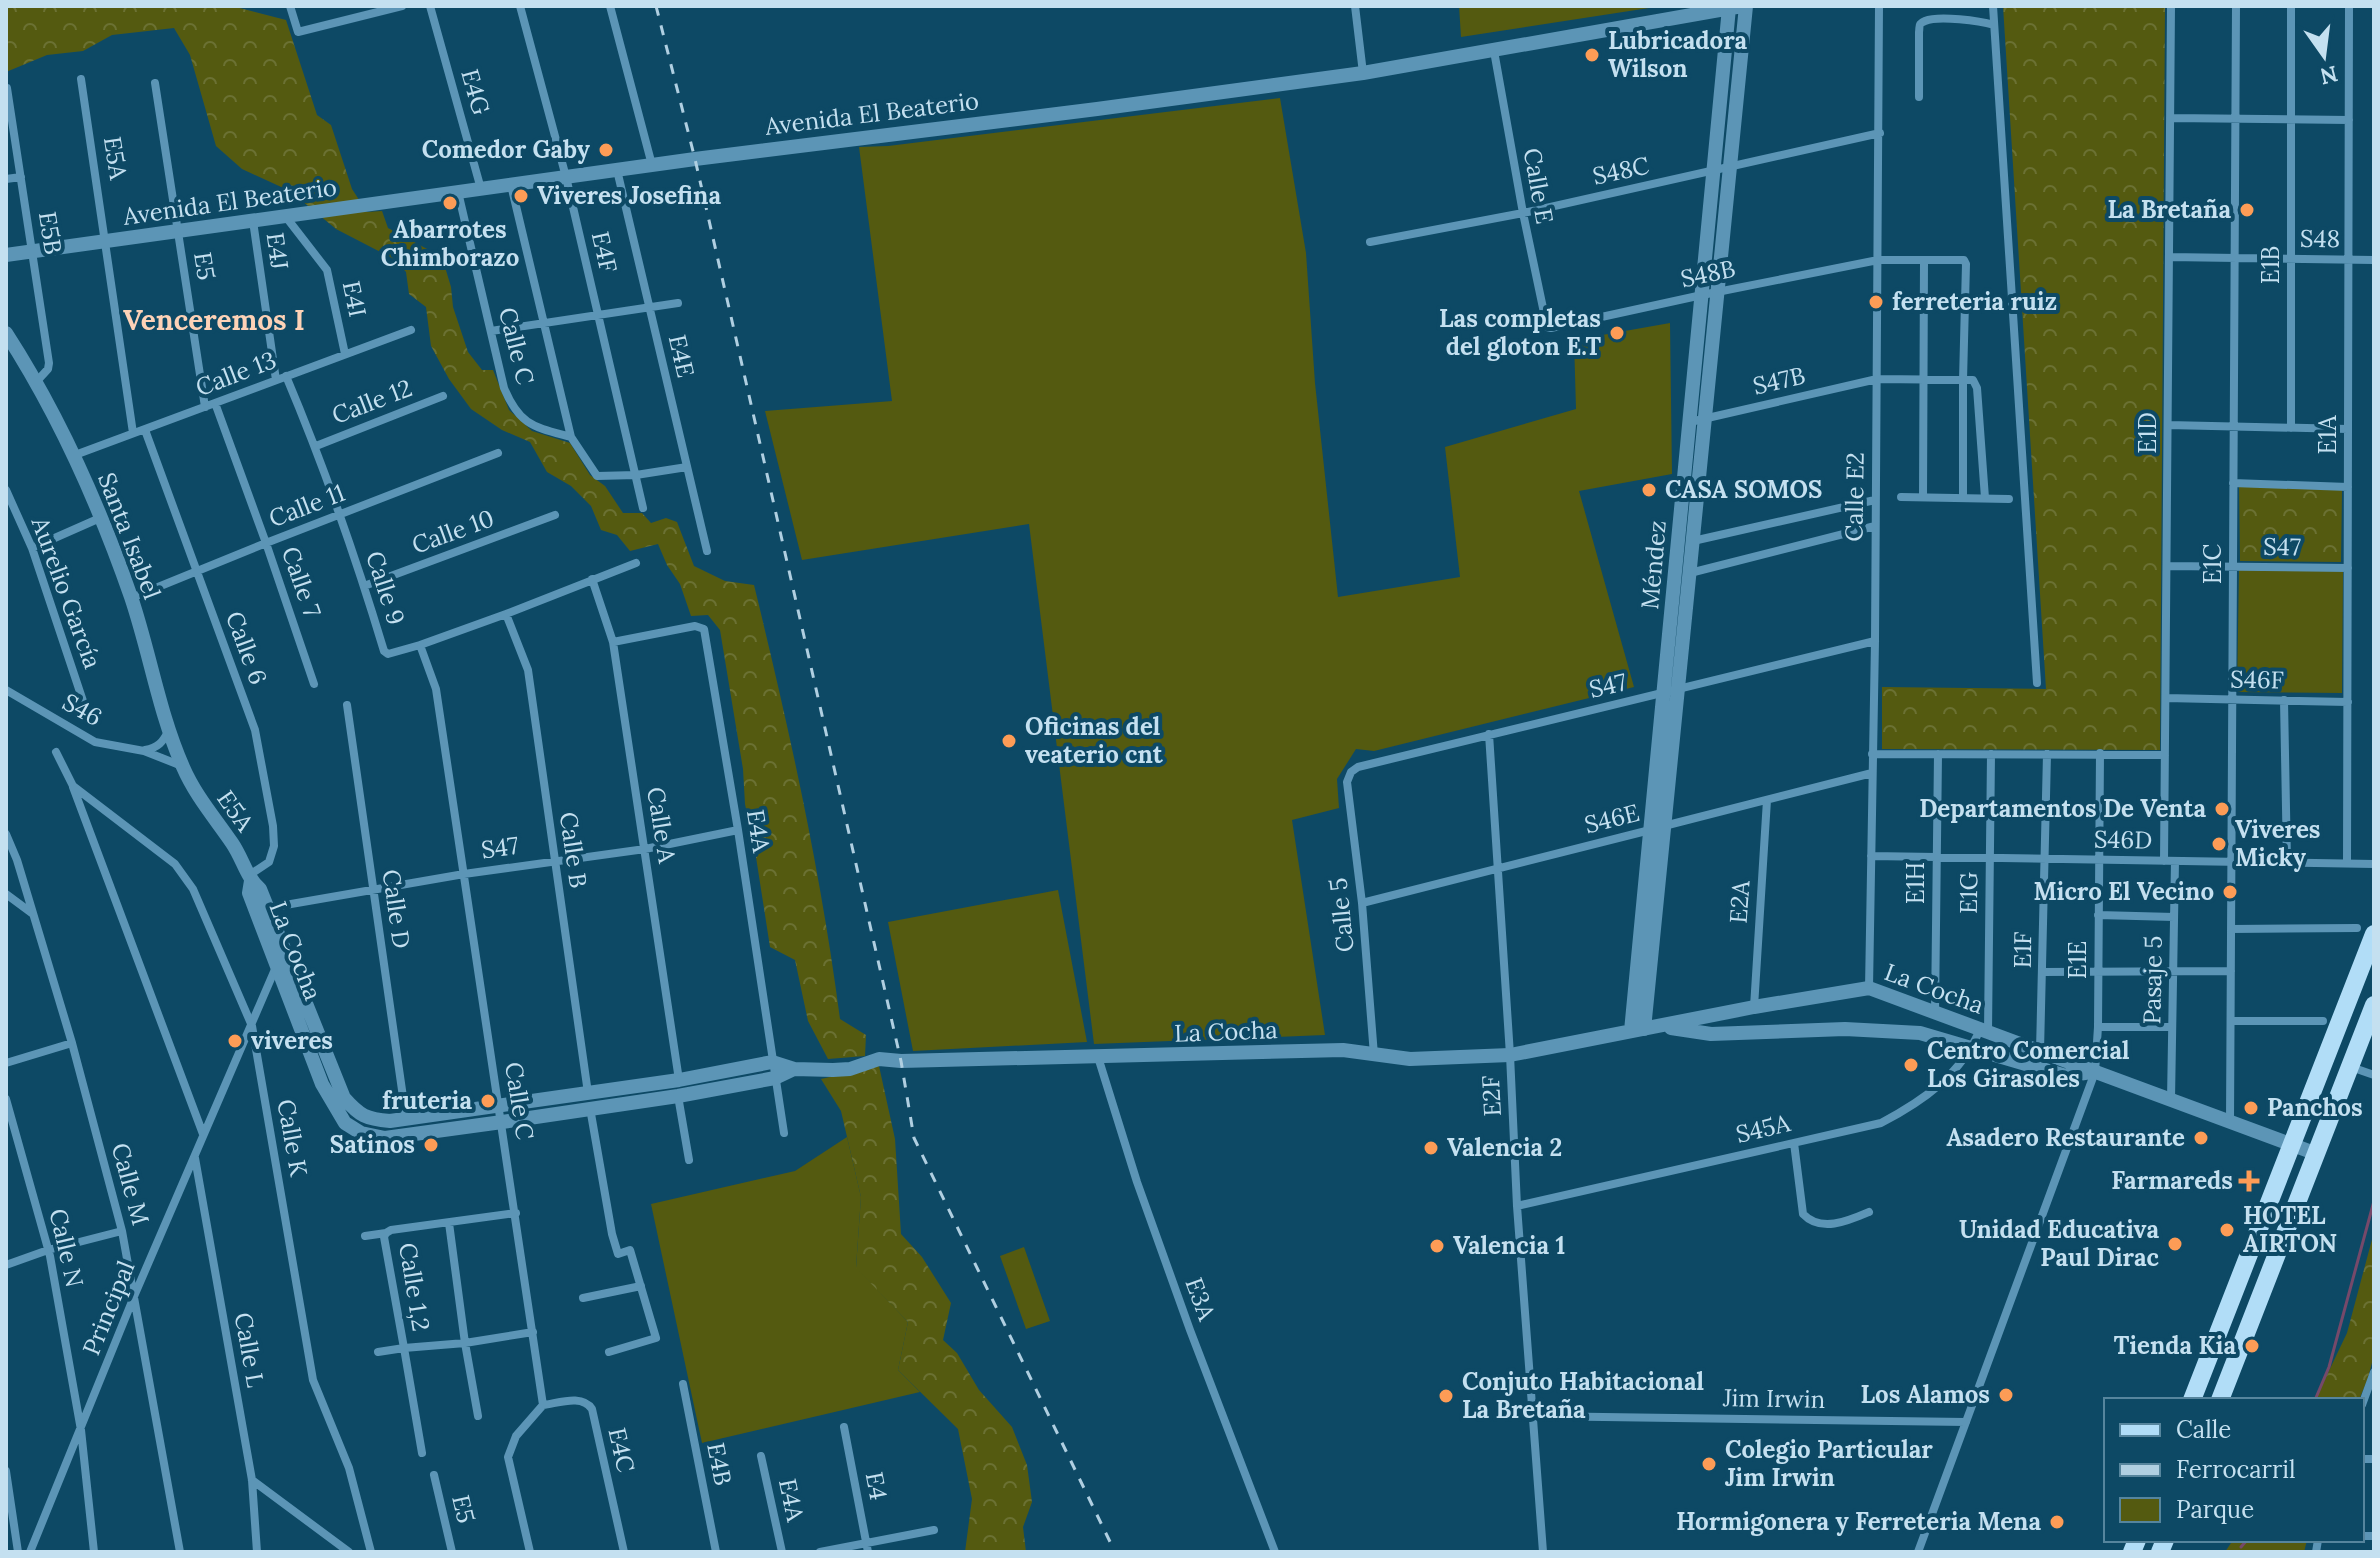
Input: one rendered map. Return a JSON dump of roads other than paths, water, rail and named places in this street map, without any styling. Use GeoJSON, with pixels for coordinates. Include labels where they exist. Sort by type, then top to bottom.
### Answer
{"type":"FeatureCollection","features":[{"type":"Feature","properties":{"kind":"main road"},"geometry":{"type":"LineString","coordinates":[[2193,1398],[2292,1145],[2366,931]]}},
{"type":"Feature","properties":{"kind":"main road"},"geometry":{"type":"LineString","coordinates":[[2221,1398],[2374,1005]]}},
{"type":"Feature","properties":{"kind":"street"},"geometry":{"type":"LineString","coordinates":[[290,6],[298,32],[402,6]]}},
{"type":"Feature","properties":{"kind":"street","name":"E4G"},"geometry":{"type":"LineString","coordinates":[[430,6],[481,189]]}},
{"type":"Feature","properties":{"kind":"street","name":"E4F"},"geometry":{"type":"LineString","coordinates":[[520,6],[566,177],[643,508]]}},
{"type":"Feature","properties":{"kind":"street"},"geometry":{"type":"LineString","coordinates":[[610,6],[652,165]]}},
{"type":"Feature","properties":{"kind":"street"},"geometry":{"type":"LineString","coordinates":[[1355,6],[1363,73]]}},
{"type":"Feature","properties":{"kind":"street","name":"Calle E2"},"geometry":{"type":"LineString","coordinates":[[1869,988],[1875,641],[1879,6]]}},
{"type":"Feature","properties":{"kind":"street"},"geometry":{"type":"LineString","coordinates":[[1993,6],[2037,683]]}},
{"type":"Feature","properties":{"kind":"street","name":"E1D"},"geometry":{"type":"LineString","coordinates":[[2164,861],[2171,6]]}},
{"type":"Feature","properties":{"kind":"street","name":"E1C"},"geometry":{"type":"LineString","coordinates":[[2230,1122],[2236,6]]}},
{"type":"Feature","properties":{"kind":"street","name":"E1B"},"geometry":{"type":"LineString","coordinates":[[2291,6],[2291,428]]}},
{"type":"Feature","properties":{"kind":"street","name":"E1A"},"geometry":{"type":"LineString","coordinates":[[2347,863],[2349,6]]}},
{"type":"Feature","properties":{"kind":"street","name":"Avenida El Beaterio"},"geometry":{"type":"LineString","coordinates":[[6,255],[652,165],[1363,73],[1739,7]]}},
{"type":"Feature","properties":{"kind":"street","name":"Méndez"},"geometry":{"type":"LineString","coordinates":[[1682,574],[1693,541],[1730,167],[1739,7]]}},
{"type":"Feature","properties":{"kind":"street","name":"Méndez"},"geometry":{"type":"LineString","coordinates":[[1644,1029],[1658,828],[1682,574],[1678,544],[1714,171],[1739,7]]}},
{"type":"Feature","properties":{"kind":"street"},"geometry":{"type":"LineString","coordinates":[[1919,97],[1919,32],[1923,21],[1981,21],[1994,25]]}},
{"type":"Feature","properties":{"kind":"street","name":"Calle E"},"geometry":{"type":"LineString","coordinates":[[1494,51],[1547,327]]}},
{"type":"Feature","properties":{"kind":"street","name":"E5A"},"geometry":{"type":"LineString","coordinates":[[81,79],[133,433]]}},
{"type":"Feature","properties":{"kind":"street","name":"E5"},"geometry":{"type":"LineString","coordinates":[[155,83],[205,407]]}},
{"type":"Feature","properties":{"kind":"street","name":"E5B"},"geometry":{"type":"LineString","coordinates":[[7,88],[49,363],[48,369],[37,381]]}},
{"type":"Feature","properties":{"kind":"street"},"geometry":{"type":"LineString","coordinates":[[2171,118],[2349,120]]}},
{"type":"Feature","properties":{"kind":"street","name":"S48C"},"geometry":{"type":"LineString","coordinates":[[1370,242],[1523,213],[1880,133]]}},
{"type":"Feature","properties":{"kind":"street","name":"E4E"},"geometry":{"type":"LineString","coordinates":[[617,170],[707,551]]}},
{"type":"Feature","properties":{"kind":"street"},"geometry":{"type":"LineString","coordinates":[[6,179],[21,177]]}},
{"type":"Feature","properties":{"kind":"street"},"geometry":{"type":"LineString","coordinates":[[511,185],[571,437],[597,476],[636,475],[687,467]]}},
{"type":"Feature","properties":{"kind":"street","name":"Calle C"},"geometry":{"type":"LineString","coordinates":[[458,192],[504,388],[512,407],[535,427],[571,437]]}},
{"type":"Feature","properties":{"kind":"street","name":"E4I"},"geometry":{"type":"LineString","coordinates":[[286,217],[327,270],[345,354]]}},
{"type":"Feature","properties":{"kind":"street","name":"E4J"},"geometry":{"type":"LineString","coordinates":[[253,221],[276,380]]}},
{"type":"Feature","properties":{"kind":"street","name":"S48"},"geometry":{"type":"LineString","coordinates":[[2169,257],[2374,260]]}},
{"type":"Feature","properties":{"kind":"street","name":"S48B"},"geometry":{"type":"LineString","coordinates":[[1547,327],[1878,260],[1961,259],[1966,264],[1963,380]]}},
{"type":"Feature","properties":{"kind":"street"},"geometry":{"type":"LineString","coordinates":[[1923,497],[1924,260]]}},
{"type":"Feature","properties":{"kind":"street"},"geometry":{"type":"LineString","coordinates":[[491,331],[678,303]]}},
{"type":"Feature","properties":{"kind":"street","name":"Calle 13"},"geometry":{"type":"LineString","coordinates":[[75,455],[411,330]]}},
{"type":"Feature","properties":{"kind":"street","name":"Santa Isabel"},"geometry":{"type":"LineString","coordinates":[[6,333],[37,381],[75,455],[131,598],[169,730],[183,766]]}},
{"type":"Feature","properties":{"kind":"street","name":"Calle 9"},"geometry":{"type":"LineString","coordinates":[[286,376],[316,446],[384,651],[388,654],[396,654],[506,614],[636,563]]}},
{"type":"Feature","properties":{"kind":"street","name":"S47B"},"geometry":{"type":"LineString","coordinates":[[1690,422],[1877,379],[1963,380]]}},
{"type":"Feature","properties":{"kind":"street"},"geometry":{"type":"LineString","coordinates":[[1963,497],[1963,380],[1973,380],[1977,388],[1985,498]]}},
{"type":"Feature","properties":{"kind":"street","name":"Calle 12"},"geometry":{"type":"LineString","coordinates":[[316,446],[443,396]]}},
{"type":"Feature","properties":{"kind":"street","name":"Calle 7"},"geometry":{"type":"LineString","coordinates":[[215,403],[314,684]]}},
{"type":"Feature","properties":{"kind":"street"},"geometry":{"type":"LineString","coordinates":[[2168,425],[2348,429]]}},
{"type":"Feature","properties":{"kind":"street","name":"Calle 6"},"geometry":{"type":"LineString","coordinates":[[145,430],[255,730],[274,846],[269,862],[250,878]]}},
{"type":"Feature","properties":{"kind":"street","name":"Calle 11"},"geometry":{"type":"LineString","coordinates":[[131,598],[498,453]]}},
{"type":"Feature","properties":{"kind":"street"},"geometry":{"type":"LineString","coordinates":[[2233,483],[2348,487]]}},
{"type":"Feature","properties":{"kind":"street","name":"Aurelio García"},"geometry":{"type":"LineString","coordinates":[[6,490],[32,548],[86,710]]}},
{"type":"Feature","properties":{"kind":"street"},"geometry":{"type":"LineString","coordinates":[[1901,497],[2009,499]]}},
{"type":"Feature","properties":{"kind":"street"},"geometry":{"type":"LineString","coordinates":[[1678,544],[1875,500]]}},
{"type":"Feature","properties":{"kind":"street","name":"Calle 10"},"geometry":{"type":"LineString","coordinates":[[364,586],[555,515]]}},
{"type":"Feature","properties":{"kind":"street"},"geometry":{"type":"LineString","coordinates":[[32,548],[100,518]]}},
{"type":"Feature","properties":{"kind":"street"},"geometry":{"type":"LineString","coordinates":[[1682,574],[1875,526]]}},
{"type":"Feature","properties":{"kind":"street","name":"S47"},"geometry":{"type":"LineString","coordinates":[[2167,566],[2348,568]]}},
{"type":"Feature","properties":{"kind":"street","name":"Calle A"},"geometry":{"type":"LineString","coordinates":[[592,579],[613,642],[679,1088]]}},
{"type":"Feature","properties":{"kind":"street","name":"Calle B"},"geometry":{"type":"LineString","coordinates":[[506,614],[528,670],[589,1101],[612,1234],[618,1254],[630,1250],[641,1286]]}},
{"type":"Feature","properties":{"kind":"street","name":"E4A"},"geometry":{"type":"LineString","coordinates":[[613,642],[695,626],[704,629],[784,1133]]}},
{"type":"Feature","properties":{"kind":"street","name":"S47"},"geometry":{"type":"LineString","coordinates":[[1351,772],[1358,767],[1489,734],[1875,641]]}},
{"type":"Feature","properties":{"kind":"street","name":"Calle C"},"geometry":{"type":"LineString","coordinates":[[420,645],[436,689],[543,1405]]}},
{"type":"Feature","properties":{"kind":"street","name":"S46"},"geometry":{"type":"LineString","coordinates":[[6,690],[95,742],[144,751],[183,766]]}},
{"type":"Feature","properties":{"kind":"street","name":"S46F"},"geometry":{"type":"LineString","coordinates":[[2166,698],[2348,702]]}},
{"type":"Feature","properties":{"kind":"street"},"geometry":{"type":"LineString","coordinates":[[2284,700],[2287,862]]}},
{"type":"Feature","properties":{"kind":"street","name":"Calle D"},"geometry":{"type":"LineString","coordinates":[[347,705],[406,1118]]}},
{"type":"Feature","properties":{"kind":"street"},"geometry":{"type":"LineString","coordinates":[[144,751],[156,748],[169,730]]}},
{"type":"Feature","properties":{"kind":"street","name":"E2F"},"geometry":{"type":"LineString","coordinates":[[1489,734],[1517,1206],[1543,1552]]}},
{"type":"Feature","properties":{"kind":"street","name":"Calle K"},"geometry":{"type":"LineString","coordinates":[[56,752],[73,786],[203,1134]]}},
{"type":"Feature","properties":{"kind":"street","name":"E1E"},"geometry":{"type":"LineString","coordinates":[[1918,1552],[2095,1072],[2100,753]]}},
{"type":"Feature","properties":{"kind":"street"},"geometry":{"type":"LineString","coordinates":[[1872,754],[2165,755]]}},
{"type":"Feature","properties":{"kind":"street","name":"E1H"},"geometry":{"type":"LineString","coordinates":[[1935,1013],[1938,754]]}},
{"type":"Feature","properties":{"kind":"street","name":"E1G"},"geometry":{"type":"LineString","coordinates":[[1984,1031],[1991,754]]}},
{"type":"Feature","properties":{"kind":"street","name":"E1F"},"geometry":{"type":"LineString","coordinates":[[2040,1051],[2047,754]]}},
{"type":"Feature","properties":{"kind":"street","name":"E5A"},"geometry":{"type":"LineString","coordinates":[[183,766],[200,800],[234,846],[250,878]]}},
{"type":"Feature","properties":{"kind":"street","name":"Calle 5"},"geometry":{"type":"LineString","coordinates":[[1351,772],[1347,782],[1362,903],[1374,1055]]}},
{"type":"Feature","properties":{"kind":"street","name":"S46E"},"geometry":{"type":"LineString","coordinates":[[1362,903],[1872,773]]}},
{"type":"Feature","properties":{"kind":"street","name":"Calle K"},"geometry":{"type":"LineString","coordinates":[[73,786],[175,864],[193,889],[252,1026],[313,1380],[349,1468],[371,1552]]}},
{"type":"Feature","properties":{"kind":"street","name":"E2A"},"geometry":{"type":"LineString","coordinates":[[1754,1007],[1767,800]]}},
{"type":"Feature","properties":{"kind":"street","name":"S47"},"geometry":{"type":"LineString","coordinates":[[268,908],[464,874],[645,849],[738,830]]}},
{"type":"Feature","properties":{"kind":"street","name":"Calle M"},"geometry":{"type":"LineString","coordinates":[[6,834],[17,860],[72,1043],[122,1231],[180,1552]]}},
{"type":"Feature","properties":{"kind":"street","name":"S46D"},"geometry":{"type":"LineString","coordinates":[[1871,856],[2374,864]]}},
{"type":"Feature","properties":{"kind":"street","name":"Pasaje 5"},"geometry":{"type":"LineString","coordinates":[[2171,1100],[2175,861]]}},
{"type":"Feature","properties":{"kind":"street","name":"La Cocha"},"geometry":{"type":"LineString","coordinates":[[250,878],[260,889],[344,1098],[358,1114],[390,1121],[499,1105],[589,1101]]}},
{"type":"Feature","properties":{"kind":"street","name":"La Cocha"},"geometry":{"type":"LineString","coordinates":[[250,878],[249,893],[322,1084],[345,1123],[361,1133],[385,1138],[502,1122],[589,1101],[774,1070],[850,1069],[869,1061],[1343,1050],[1410,1059],[1510,1055],[1754,1007],[1869,988],[2317,1154]]}},
{"type":"Feature","properties":{"kind":"street"},"geometry":{"type":"LineString","coordinates":[[6,894],[33,914]]}},
{"type":"Feature","properties":{"kind":"street"},"geometry":{"type":"LineString","coordinates":[[2098,915],[2174,917]]}},
{"type":"Feature","properties":{"kind":"street"},"geometry":{"type":"LineString","coordinates":[[2231,929],[2366,931]]}},
{"type":"Feature","properties":{"kind":"street","name":"Principal"},"geometry":{"type":"LineString","coordinates":[[30,1552],[135,1294],[284,948]]}},
{"type":"Feature","properties":{"kind":"street"},"geometry":{"type":"LineString","coordinates":[[2042,972],[2231,971]]}},
{"type":"Feature","properties":{"kind":"street"},"geometry":{"type":"LineString","coordinates":[[2231,1021],[2323,1021]]}},
{"type":"Feature","properties":{"kind":"street"},"geometry":{"type":"LineString","coordinates":[[2098,1027],[2172,1027]]}},
{"type":"Feature","properties":{"kind":"street","name":"La Cocha"},"geometry":{"type":"LineString","coordinates":[[1644,1029],[1711,1034],[1845,1029],[1920,1033],[2066,1076],[2095,1072]]}},
{"type":"Feature","properties":{"kind":"street","name":"S45A"},"geometry":{"type":"LineString","coordinates":[[1517,1206],[1881,1123],[1912,1107],[1942,1085],[1984,1031]]}},
{"type":"Feature","properties":{"kind":"street"},"geometry":{"type":"LineString","coordinates":[[6,1063],[72,1043]]}},
{"type":"Feature","properties":{"kind":"street","name":"E3A"},"geometry":{"type":"LineString","coordinates":[[1098,1057],[1147,1212],[1275,1552]]}},
{"type":"Feature","properties":{"kind":"street"},"geometry":{"type":"LineString","coordinates":[[2350,1067],[2374,1075]]}},
{"type":"Feature","properties":{"kind":"street"},"geometry":{"type":"LineString","coordinates":[[679,1088],[689,1160]]}},
{"type":"Feature","properties":{"kind":"street","name":"Calle N"},"geometry":{"type":"LineString","coordinates":[[6,1099],[48,1250],[81,1430],[94,1552]]}},
{"type":"Feature","properties":{"kind":"street"},"geometry":{"type":"LineString","coordinates":[[1794,1143],[1803,1214],[1810,1222],[1846,1222],[1869,1212]]}},
{"type":"Feature","properties":{"kind":"street","name":"Calle L"},"geometry":{"type":"LineString","coordinates":[[195,1155],[252,1480],[257,1552]]}},
{"type":"Feature","properties":{"kind":"street","name":"Calle 1,2"},"geometry":{"type":"LineString","coordinates":[[516,1213],[391,1230],[384,1237],[404,1348],[465,1343],[533,1332]]}},
{"type":"Feature","properties":{"kind":"street"},"geometry":{"type":"LineString","coordinates":[[449,1223],[478,1416]]}},
{"type":"Feature","properties":{"kind":"street"},"geometry":{"type":"LineString","coordinates":[[6,1265],[48,1250],[122,1231]]}},
{"type":"Feature","properties":{"kind":"street"},"geometry":{"type":"LineString","coordinates":[[365,1236],[386,1233]]}},
{"type":"Feature","properties":{"kind":"street"},"geometry":{"type":"LineString","coordinates":[[583,1298],[641,1286],[656,1338],[609,1352]]}},
{"type":"Feature","properties":{"kind":"street"},"geometry":{"type":"LineString","coordinates":[[378,1352],[404,1348],[422,1453]]}},
{"type":"Feature","properties":{"kind":"street"},"geometry":{"type":"LineString","coordinates":[[2364,1400],[2373,1377]]}},
{"type":"Feature","properties":{"kind":"street","name":"E4B"},"geometry":{"type":"LineString","coordinates":[[683,1384],[716,1552]]}},
{"type":"Feature","properties":{"kind":"street","name":"E4C"},"geometry":{"type":"LineString","coordinates":[[543,1405],[582,1400],[588,1403],[624,1552]]}},
{"type":"Feature","properties":{"kind":"street"},"geometry":{"type":"LineString","coordinates":[[530,1552],[508,1457],[516,1436],[543,1405]]}},
{"type":"Feature","properties":{"kind":"street","name":"Jim Irwin"},"geometry":{"type":"LineString","coordinates":[[1533,1416],[1966,1422]]}},
{"type":"Feature","properties":{"kind":"street","name":"E4"},"geometry":{"type":"LineString","coordinates":[[844,1427],[867,1547]]}},
{"type":"Feature","properties":{"kind":"street","name":"E4A"},"geometry":{"type":"LineString","coordinates":[[761,1456],[782,1552]]}},
{"type":"Feature","properties":{"kind":"street"},"geometry":{"type":"LineString","coordinates":[[6,1471],[18,1552]]}},
{"type":"Feature","properties":{"kind":"street","name":"E5"},"geometry":{"type":"LineString","coordinates":[[434,1475],[452,1552]]}},
{"type":"Feature","properties":{"kind":"street"},"geometry":{"type":"LineString","coordinates":[[252,1480],[349,1552]]}},
{"type":"Feature","properties":{"kind":"street"},"geometry":{"type":"LineString","coordinates":[[820,1552],[867,1547],[934,1530]]}},
{"type":"Feature","properties":{"kind":"waterway"},"geometry":{"type":"LineString","coordinates":[[2316,1398],[2329,1367],[2374,1201]]}},
{"type":"Feature","properties":{"kind":"waterway"},"geometry":{"type":"LineString","coordinates":[[2241,1547],[2245,1542]]}},
{"type":"Feature","properties":{"kind":"railway"},"geometry":{"type":"LineString","coordinates":[[656,6],[695,159],[901,1061],[914,1138],[1115,1552]]}},
{"type":"Feature","properties":{"kind":"place","name":"Lubricadora Wilson"},"geometry":{"type":"Point","coordinates":[1592,55]}},
{"type":"Feature","properties":{"kind":"place","name":"Comedor Gaby"},"geometry":{"type":"Point","coordinates":[606,150]}},
{"type":"Feature","properties":{"kind":"place","name":"Viveres Josefina"},"geometry":{"type":"Point","coordinates":[521,196]}},
{"type":"Feature","properties":{"kind":"place","name":"Abarrotes Chimborazo"},"geometry":{"type":"Point","coordinates":[450,203]}},
{"type":"Feature","properties":{"kind":"place","name":"La Bretaña"},"geometry":{"type":"Point","coordinates":[2247,210]}},
{"type":"Feature","properties":{"kind":"place","name":"ferreteria ruiz"},"geometry":{"type":"Point","coordinates":[1876,302]}},
{"type":"Feature","properties":{"kind":"place","name":"Las completas del gloton E.T"},"geometry":{"type":"Point","coordinates":[1617,333]}},
{"type":"Feature","properties":{"kind":"place","name":"CASA SOMOS"},"geometry":{"type":"Point","coordinates":[1649,490]}},
{"type":"Feature","properties":{"kind":"place","name":"Oficinas del veaterio cnt"},"geometry":{"type":"Point","coordinates":[1009,741]}},
{"type":"Feature","properties":{"kind":"place","name":"Departamentos De Venta"},"geometry":{"type":"Point","coordinates":[2222,809]}},
{"type":"Feature","properties":{"kind":"place","name":"Viveres Micky"},"geometry":{"type":"Point","coordinates":[2219,844]}},
{"type":"Feature","properties":{"kind":"place","name":"Micro El Vecino"},"geometry":{"type":"Point","coordinates":[2230,892]}},
{"type":"Feature","properties":{"kind":"place","name":"viveres"},"geometry":{"type":"Point","coordinates":[235,1041]}},
{"type":"Feature","properties":{"kind":"place","name":"Centro Comercial Los Girasoles"},"geometry":{"type":"Point","coordinates":[1911,1065]}},
{"type":"Feature","properties":{"kind":"place","name":"fruteria"},"geometry":{"type":"Point","coordinates":[488,1101]}},
{"type":"Feature","properties":{"kind":"place","name":"Panchos"},"geometry":{"type":"Point","coordinates":[2251,1108]}},
{"type":"Feature","properties":{"kind":"place","name":"Asadero Restaurante"},"geometry":{"type":"Point","coordinates":[2201,1138]}},
{"type":"Feature","properties":{"kind":"place","name":"Satinos"},"geometry":{"type":"Point","coordinates":[431,1145]}},
{"type":"Feature","properties":{"kind":"place","name":"Valencia 2"},"geometry":{"type":"Point","coordinates":[1431,1148]}},
{"type":"Feature","properties":{"kind":"place","name":"Farmareds"},"geometry":{"type":"Point","coordinates":[2249,1181]}},
{"type":"Feature","properties":{"kind":"place","name":"HOTEL AIRTON"},"geometry":{"type":"Point","coordinates":[2227,1230]}},
{"type":"Feature","properties":{"kind":"place","name":"Unidad Educativa Paul Dirac"},"geometry":{"type":"Point","coordinates":[2175,1244]}},
{"type":"Feature","properties":{"kind":"place","name":"Valencia 1"},"geometry":{"type":"Point","coordinates":[1437,1246]}},
{"type":"Feature","properties":{"kind":"place","name":"Tienda Kia"},"geometry":{"type":"Point","coordinates":[2252,1346]}},
{"type":"Feature","properties":{"kind":"place","name":"Los Alamos"},"geometry":{"type":"Point","coordinates":[2006,1395]}},
{"type":"Feature","properties":{"kind":"place","name":"Conjuto Habitacional La Bretaña"},"geometry":{"type":"Point","coordinates":[1446,1396]}},
{"type":"Feature","properties":{"kind":"place","name":"Colegio Particular Jim Irwin"},"geometry":{"type":"Point","coordinates":[1709,1464]}},
{"type":"Feature","properties":{"kind":"place","name":"Hormigonera y Ferreteria Mena"},"geometry":{"type":"Point","coordinates":[2057,1522]}},
{"type":"Feature","properties":{"kind":"district","name":"Venceremos I"},"geometry":{"type":"Point","coordinates":[214,320]}}]}
